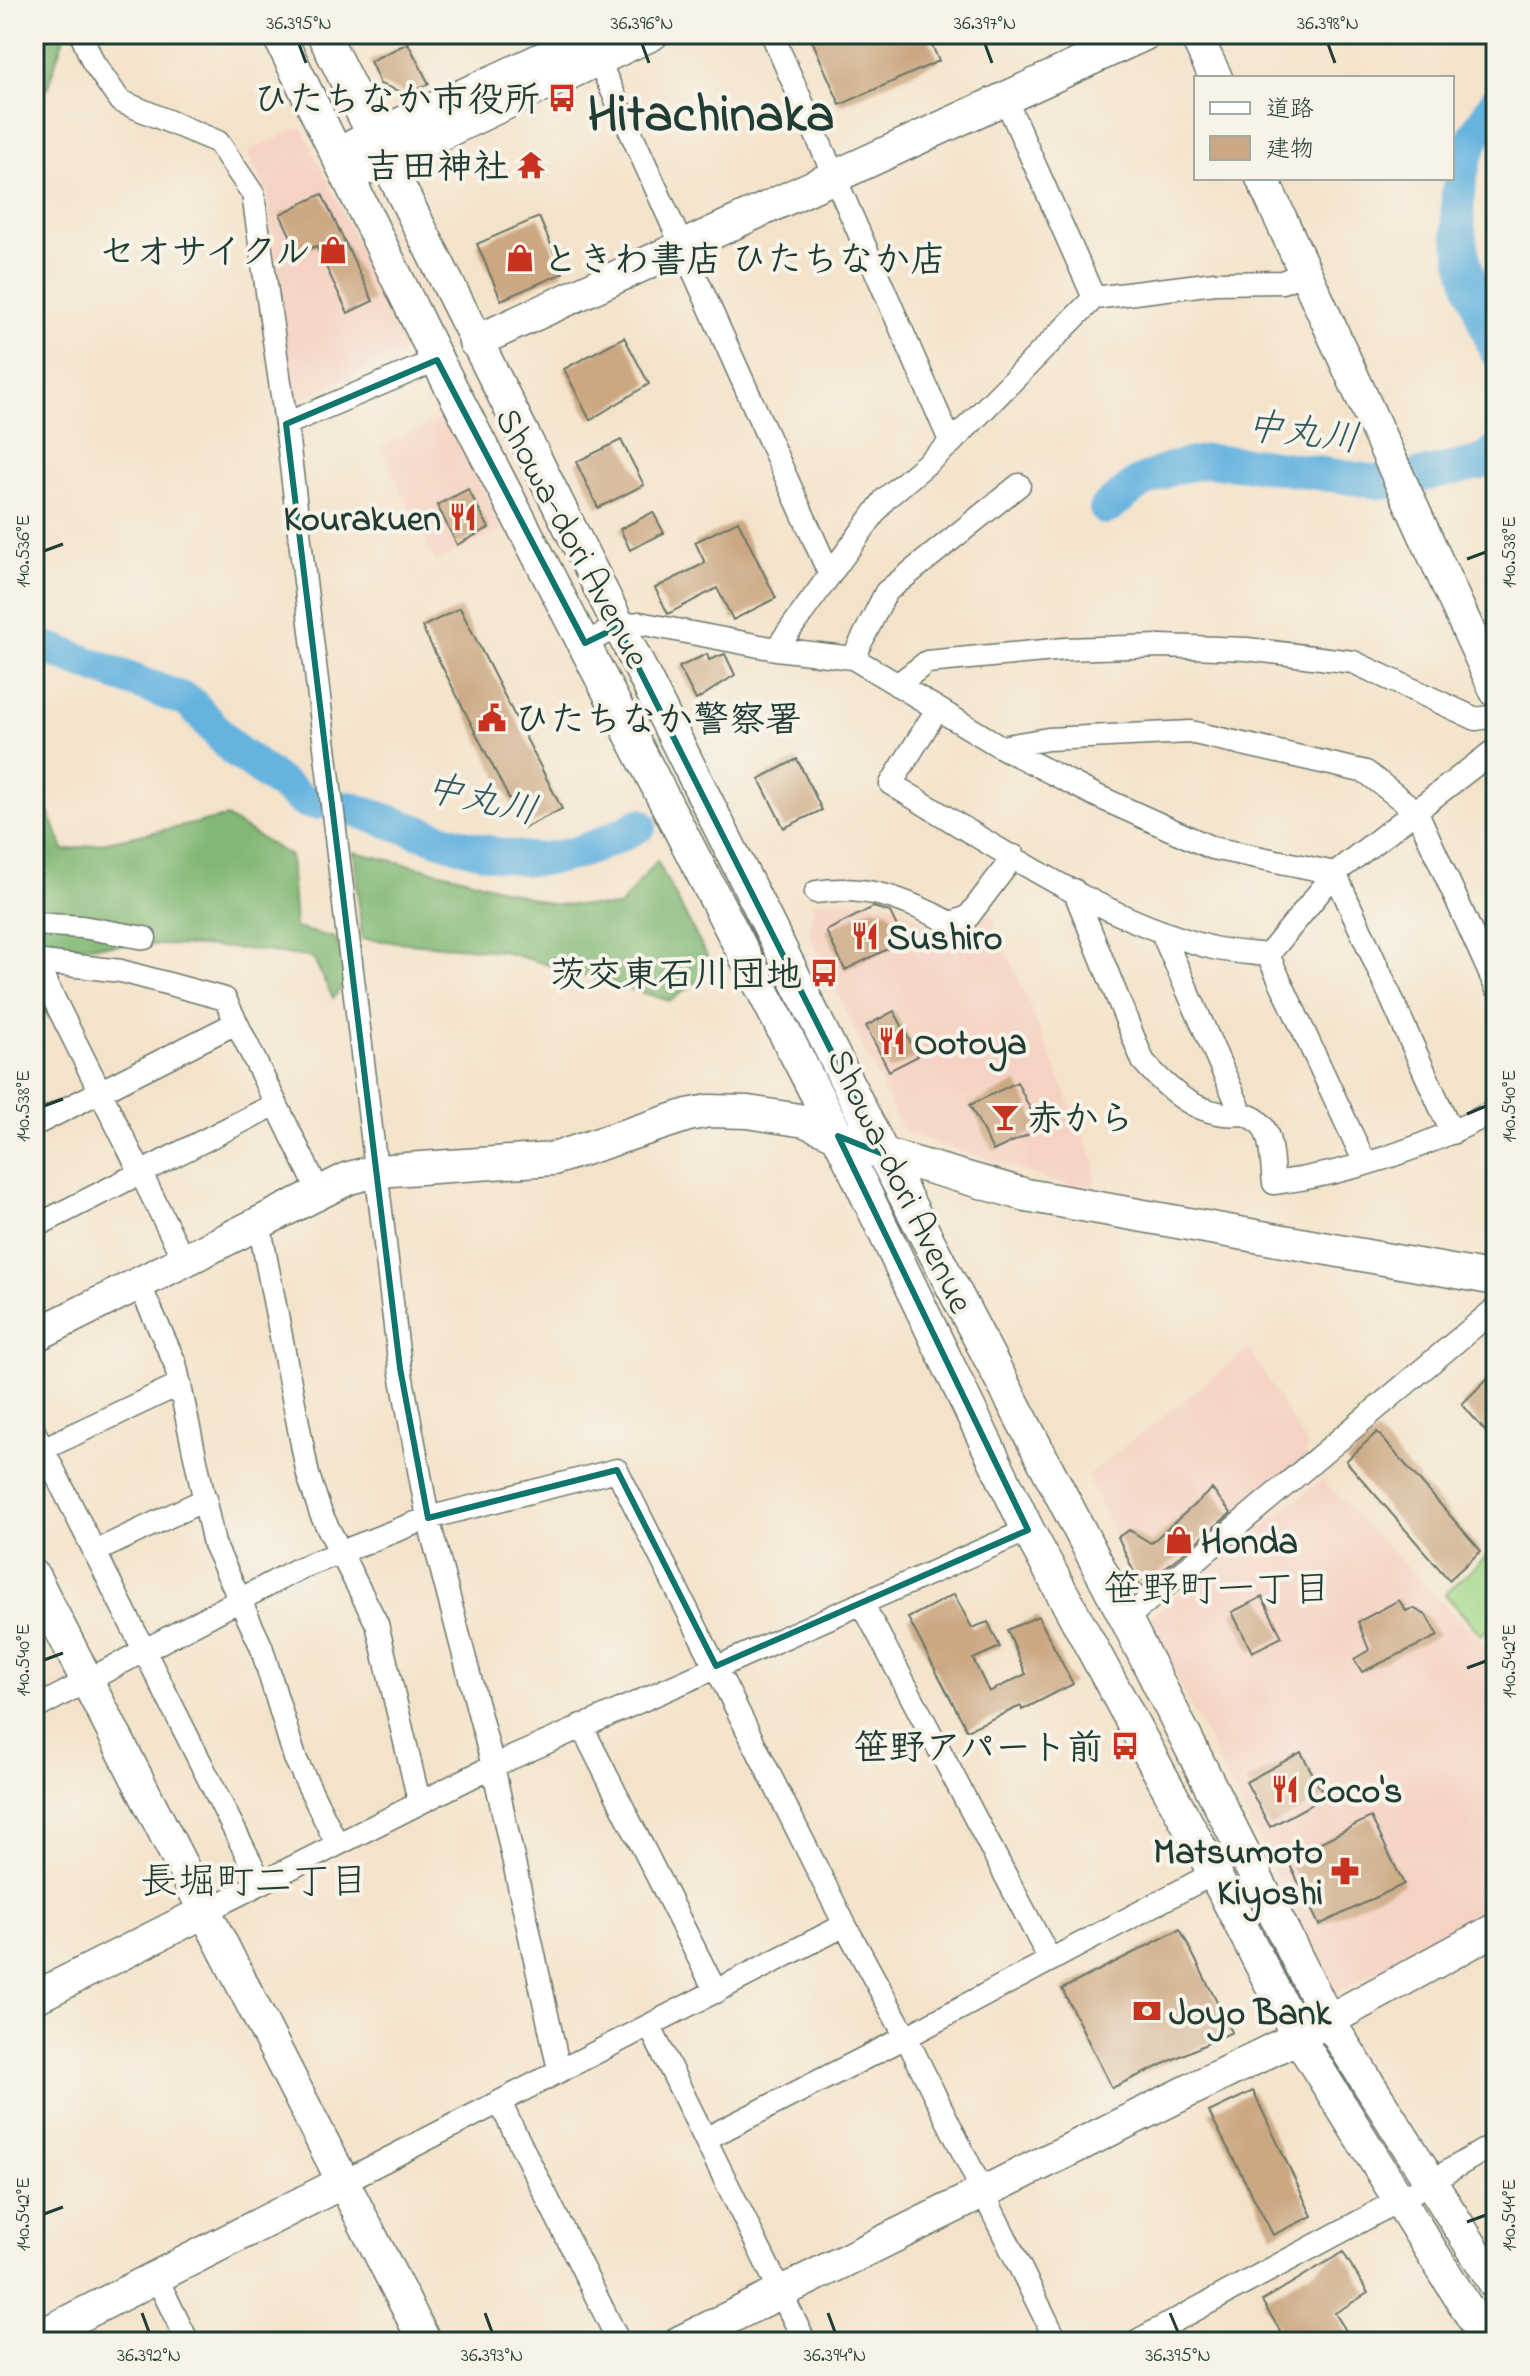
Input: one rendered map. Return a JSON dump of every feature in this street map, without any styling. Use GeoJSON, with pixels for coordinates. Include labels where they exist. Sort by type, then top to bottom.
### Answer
{"type":"FeatureCollection","features":[{"type":"Feature","properties":{"kind":"street"},"geometry":{"type":"LineString","coordinates":[[81,34],[93,62],[120,101],[218,142],[253,194],[286,424],[400,1368],[428,1518],[493,1766],[559,2070]]}},
{"type":"Feature","properties":{"kind":"street","name":"Showa-dori Avenue"},"geometry":{"type":"LineString","coordinates":[[278,34],[437,360],[838,1136],[1028,1530],[1214,1873],[1298,2037],[1488,2342]]}},
{"type":"Feature","properties":{"kind":"street","name":"Showa-dori Avenue"},"geometry":{"type":"LineString","coordinates":[[323,34],[883,1154],[1126,1619],[1328,2020],[1496,2285]]}},
{"type":"Feature","properties":{"kind":"street"},"geometry":{"type":"LineString","coordinates":[[344,165],[592,41],[652,34]]}},
{"type":"Feature","properties":{"kind":"street"},"geometry":{"type":"LineString","coordinates":[[772,34],[951,443]]}},
{"type":"Feature","properties":{"kind":"street"},"geometry":{"type":"LineString","coordinates":[[475,342],[1005,98],[1081,48],[1145,34]]}},
{"type":"Feature","properties":{"kind":"street"},"geometry":{"type":"LineString","coordinates":[[1195,34],[1215,76]]}},
{"type":"Feature","properties":{"kind":"street"},"geometry":{"type":"LineString","coordinates":[[592,41],[830,575]]}},
{"type":"Feature","properties":{"kind":"street"},"geometry":{"type":"LineString","coordinates":[[1005,98],[1094,298]]}},
{"type":"Feature","properties":{"kind":"street"},"geometry":{"type":"LineString","coordinates":[[1263,180],[1496,691]]}},
{"type":"Feature","properties":{"kind":"street"},"geometry":{"type":"LineString","coordinates":[[776,649],[885,499],[951,443],[1094,298],[1215,283],[1282,282],[1305,273]]}},
{"type":"Feature","properties":{"kind":"street"},"geometry":{"type":"LineString","coordinates":[[286,424],[437,360]]}},
{"type":"Feature","properties":{"kind":"street"},"geometry":{"type":"LineString","coordinates":[[853,658],[886,592],[1019,485]]}},
{"type":"Feature","properties":{"kind":"street"},"geometry":{"type":"LineString","coordinates":[[585,643],[618,627],[639,623],[776,649],[853,658],[936,711],[1001,747],[1097,796],[1212,848],[1335,873]]}},
{"type":"Feature","properties":{"kind":"street"},"geometry":{"type":"LineString","coordinates":[[897,685],[927,662],[1065,649],[1161,646],[1247,649],[1353,662],[1476,719],[1496,716]]}},
{"type":"Feature","properties":{"kind":"street"},"geometry":{"type":"LineString","coordinates":[[936,711],[891,784],[1074,890],[1162,933],[1216,949],[1268,955]]}},
{"type":"Feature","properties":{"kind":"street"},"geometry":{"type":"LineString","coordinates":[[1001,747],[1048,739],[1190,732],[1366,772],[1417,812],[1496,987]]}},
{"type":"Feature","properties":{"kind":"street"},"geometry":{"type":"LineString","coordinates":[[1268,955],[1335,873],[1496,749]]}},
{"type":"Feature","properties":{"kind":"street"},"geometry":{"type":"LineString","coordinates":[[816,892],[845,888],[879,892],[911,903],[951,923],[968,917],[1014,856]]}},
{"type":"Feature","properties":{"kind":"street"},"geometry":{"type":"LineString","coordinates":[[1335,873],[1452,1133]]}},
{"type":"Feature","properties":{"kind":"street"},"geometry":{"type":"LineString","coordinates":[[1074,890],[1143,1061],[1161,1081],[1193,1107],[1223,1116],[1242,1114],[1256,1117],[1267,1127],[1274,1183],[1325,1176],[1365,1163],[1452,1133],[1496,1110]]}},
{"type":"Feature","properties":{"kind":"street"},"geometry":{"type":"LineString","coordinates":[[34,924],[82,927],[145,938]]}},
{"type":"Feature","properties":{"kind":"street"},"geometry":{"type":"LineString","coordinates":[[1162,933],[1242,1114]]}},
{"type":"Feature","properties":{"kind":"street"},"geometry":{"type":"LineString","coordinates":[[1268,955],[1365,1163]]}},
{"type":"Feature","properties":{"kind":"street"},"geometry":{"type":"LineString","coordinates":[[35,961],[121,971],[225,999],[319,1192]]}},
{"type":"Feature","properties":{"kind":"street"},"geometry":{"type":"LineString","coordinates":[[35,961],[184,1260]]}},
{"type":"Feature","properties":{"kind":"street"},"geometry":{"type":"LineString","coordinates":[[34,1125],[236,1023]]}},
{"type":"Feature","properties":{"kind":"street"},"geometry":{"type":"LineString","coordinates":[[34,1227],[276,1104]]}},
{"type":"Feature","properties":{"kind":"street"},"geometry":{"type":"LineString","coordinates":[[34,1336],[319,1192],[377,1171],[553,1159],[709,1111],[748,1112],[805,1121],[883,1154],[1026,1195],[1496,1279]]}},
{"type":"Feature","properties":{"kind":"street"},"geometry":{"type":"LineString","coordinates":[[259,1223],[308,1475],[340,1552],[377,1624],[419,1801]]}},
{"type":"Feature","properties":{"kind":"street"},"geometry":{"type":"LineString","coordinates":[[139,1284],[175,1363],[214,1544],[261,1646],[295,1758],[336,1842]]}},
{"type":"Feature","properties":{"kind":"street"},"geometry":{"type":"LineString","coordinates":[[1126,1619],[1496,1308]]}},
{"type":"Feature","properties":{"kind":"street"},"geometry":{"type":"LineString","coordinates":[[180,1384],[39,1440],[260,1881]]}},
{"type":"Feature","properties":{"kind":"street"},"geometry":{"type":"LineString","coordinates":[[34,1709],[88,1683],[238,1597],[340,1552],[428,1518],[617,1470],[845,1925],[906,2037],[1057,2342]]}},
{"type":"Feature","properties":{"kind":"street"},"geometry":{"type":"LineString","coordinates":[[94,1552],[206,1499]]}},
{"type":"Feature","properties":{"kind":"street"},"geometry":{"type":"LineString","coordinates":[[34,1998],[336,1842],[493,1766],[1028,1530]]}},
{"type":"Feature","properties":{"kind":"street"},"geometry":{"type":"LineString","coordinates":[[34,1577],[425,2342]]}},
{"type":"Feature","properties":{"kind":"street"},"geometry":{"type":"LineString","coordinates":[[862,1603],[1050,1960]]}},
{"type":"Feature","properties":{"kind":"street"},"geometry":{"type":"LineString","coordinates":[[581,1725],[716,1992]]}},
{"type":"Feature","properties":{"kind":"street"},"geometry":{"type":"LineString","coordinates":[[705,2139],[906,2037],[1214,1873]]}},
{"type":"Feature","properties":{"kind":"street"},"geometry":{"type":"LineString","coordinates":[[34,2339],[845,1925]]}},
{"type":"Feature","properties":{"kind":"street"},"geometry":{"type":"LineString","coordinates":[[680,2342],[1298,2037],[1496,1929]]}},
{"type":"Feature","properties":{"kind":"street"},"geometry":{"type":"LineString","coordinates":[[650,2027],[805,2342]]}},
{"type":"Feature","properties":{"kind":"street"},"geometry":{"type":"LineString","coordinates":[[500,2103],[619,2342]]}},
{"type":"Feature","properties":{"kind":"street"},"geometry":{"type":"LineString","coordinates":[[1135,2342],[1398,2201],[1496,2143]]}},
{"type":"Feature","properties":{"kind":"street"},"geometry":{"type":"LineString","coordinates":[[156,2277],[188,2342]]}},
{"type":"Feature","properties":{"kind":"highlighted area"},"geometry":{"type":"Polygon","coordinates":[[[437,360],[585,643],[618,627],[883,1154],[838,1136],[1028,1530],[716,1666],[617,1470],[428,1518],[400,1368],[286,424],[437,360]]]}},
{"type":"Feature","properties":{"kind":"shaded area"},"geometry":{"type":"Polygon","coordinates":[[[302,127],[407,349],[293,403],[267,194],[247,152],[302,127]]]}},
{"type":"Feature","properties":{"kind":"shaded area"},"geometry":{"type":"Polygon","coordinates":[[[448,415],[502,530],[435,562],[380,447],[448,415]]]}},
{"type":"Feature","properties":{"kind":"shaded area"},"geometry":{"type":"Polygon","coordinates":[[[845,899],[894,906],[943,931],[991,913],[1095,1164],[1094,1194],[903,1132],[809,933],[815,901],[845,899]]]}},
{"type":"Feature","properties":{"kind":"shaded area"},"geometry":{"type":"Polygon","coordinates":[[[1249,1349],[1308,1447],[1306,1459],[1143,1596],[1087,1476],[1249,1349]]]}},
{"type":"Feature","properties":{"kind":"shaded area"},"geometry":{"type":"Polygon","coordinates":[[[1322,1480],[1496,1657],[1496,1909],[1335,1993],[1147,1619],[1322,1480]]]}},
{"type":"Feature","properties":{"kind":"green space"},"geometry":{"type":"Polygon","coordinates":[[[36,34],[65,34],[47,89],[34,94],[36,34]]]}},
{"type":"Feature","properties":{"kind":"green space"},"geometry":{"type":"Polygon","coordinates":[[[34,791],[41,793],[64,851],[226,817],[290,856],[295,928],[335,938],[349,978],[333,998],[313,958],[244,949],[174,945],[34,949],[34,791]]]}},
{"type":"Feature","properties":{"kind":"green space"},"geometry":{"type":"Polygon","coordinates":[[[354,852],[458,876],[551,904],[619,907],[657,861],[714,970],[670,1001],[501,951],[362,939],[354,852]]]}},
{"type":"Feature","properties":{"kind":"green space"},"geometry":{"type":"Polygon","coordinates":[[[1496,1548],[1496,1621],[1481,1635],[1445,1594],[1496,1548]]]}},
{"type":"Feature","properties":{"kind":"building"},"geometry":{"type":"Polygon","coordinates":[[[819,34],[927,34],[939,61],[840,105],[811,38],[819,34]]]}},
{"type":"Feature","properties":{"kind":"building"},"geometry":{"type":"Polygon","coordinates":[[[408,43],[429,84],[407,94],[380,84],[370,61],[408,43]]]}},
{"type":"Feature","properties":{"kind":"building","name":"セオサイクル"},"geometry":{"type":"Polygon","coordinates":[[[322,194],[373,301],[348,313],[316,246],[299,254],[280,214],[322,194]]]}},
{"type":"Feature","properties":{"kind":"building","name":"ときわ書店 ひたちなか店"},"geometry":{"type":"Polygon","coordinates":[[[539,217],[563,273],[501,300],[477,244],[539,217]]]}},
{"type":"Feature","properties":{"kind":"building"},"geometry":{"type":"Polygon","coordinates":[[[624,337],[649,384],[590,420],[564,369],[624,337]]]}},
{"type":"Feature","properties":{"kind":"building"},"geometry":{"type":"Polygon","coordinates":[[[621,440],[644,485],[598,508],[576,462],[621,440]]]}},
{"type":"Feature","properties":{"kind":"building","name":"Kourakuen"},"geometry":{"type":"Polygon","coordinates":[[[468,489],[489,528],[457,545],[437,505],[468,489]]]}},
{"type":"Feature","properties":{"kind":"building"},"geometry":{"type":"Polygon","coordinates":[[[653,512],[664,533],[630,550],[620,529],[653,512]]]}},
{"type":"Feature","properties":{"kind":"building"},"geometry":{"type":"Polygon","coordinates":[[[738,521],[776,598],[733,620],[717,588],[668,614],[655,588],[705,563],[695,542],[738,521]]]}},
{"type":"Feature","properties":{"kind":"building","name":"ひたちなか警察署"},"geometry":{"type":"Polygon","coordinates":[[[460,608],[562,809],[524,828],[422,627],[460,608]]]}},
{"type":"Feature","properties":{"kind":"building"},"geometry":{"type":"Polygon","coordinates":[[[707,654],[709,660],[725,654],[735,675],[696,700],[679,667],[707,654]]]}},
{"type":"Feature","properties":{"kind":"building"},"geometry":{"type":"Polygon","coordinates":[[[797,759],[822,810],[784,828],[759,779],[797,759]]]}},
{"type":"Feature","properties":{"kind":"building","name":"Sushiro"},"geometry":{"type":"Polygon","coordinates":[[[873,907],[890,912],[904,941],[845,970],[826,931],[873,907]]]}},
{"type":"Feature","properties":{"kind":"building","name":"Ootoya"},"geometry":{"type":"Polygon","coordinates":[[[894,1011],[918,1056],[889,1071],[866,1026],[894,1011]]]}},
{"type":"Feature","properties":{"kind":"building","name":"赤から"},"geometry":{"type":"Polygon","coordinates":[[[1017,1082],[1040,1129],[993,1151],[970,1105],[1017,1082]]]}},
{"type":"Feature","properties":{"kind":"building"},"geometry":{"type":"Polygon","coordinates":[[[1496,1370],[1496,1444],[1462,1404],[1496,1370]]]}},
{"type":"Feature","properties":{"kind":"building"},"geometry":{"type":"Polygon","coordinates":[[[1377,1432],[1481,1551],[1449,1580],[1346,1461],[1377,1432]]]}},
{"type":"Feature","properties":{"kind":"building","name":"Honda"},"geometry":{"type":"Polygon","coordinates":[[[1212,1489],[1231,1513],[1141,1588],[1118,1537],[1129,1530],[1151,1543],[1212,1489]]]}},
{"type":"Feature","properties":{"kind":"building"},"geometry":{"type":"Polygon","coordinates":[[[954,1594],[972,1628],[988,1622],[1000,1647],[973,1659],[989,1692],[1026,1674],[1007,1630],[1038,1616],[1073,1684],[1022,1710],[1021,1706],[967,1730],[908,1618],[954,1594]]]}},
{"type":"Feature","properties":{"kind":"building"},"geometry":{"type":"Polygon","coordinates":[[[1262,1597],[1282,1637],[1252,1652],[1232,1612],[1262,1597]]]}},
{"type":"Feature","properties":{"kind":"building"},"geometry":{"type":"Polygon","coordinates":[[[1399,1600],[1406,1611],[1413,1608],[1426,1615],[1438,1636],[1362,1672],[1354,1659],[1369,1650],[1358,1622],[1399,1600]]]}},
{"type":"Feature","properties":{"kind":"building","name":"Coco's"},"geometry":{"type":"Polygon","coordinates":[[[1301,1752],[1325,1797],[1270,1827],[1246,1782],[1301,1752]]]}},
{"type":"Feature","properties":{"kind":"building","name":"Matsumoto Kiyoshi"},"geometry":{"type":"Polygon","coordinates":[[[1371,1817],[1404,1884],[1319,1925],[1287,1859],[1371,1817]]]}},
{"type":"Feature","properties":{"kind":"building","name":"Joyo Bank"},"geometry":{"type":"Polygon","coordinates":[[[1180,1929],[1232,2032],[1112,2088],[1062,1989],[1180,1929]]]}},
{"type":"Feature","properties":{"kind":"building"},"geometry":{"type":"Polygon","coordinates":[[[1253,2091],[1312,2216],[1273,2235],[1209,2112],[1253,2091]]]}},
{"type":"Feature","properties":{"kind":"building"},"geometry":{"type":"Polygon","coordinates":[[[1343,2252],[1368,2293],[1335,2313],[1353,2342],[1302,2342],[1297,2335],[1287,2342],[1262,2301],[1343,2252]]]}},
{"type":"Feature","properties":{"kind":"waterway","name":"中丸川"},"geometry":{"type":"LineString","coordinates":[[1496,102],[1471,144],[1458,197],[1458,223],[1468,275],[1496,351]]}},
{"type":"Feature","properties":{"kind":"waterway","name":"中丸川"},"geometry":{"type":"LineString","coordinates":[[1106,508],[1139,483],[1170,469],[1207,461],[1262,465],[1384,483],[1480,463],[1496,452]]}},
{"type":"Feature","properties":{"kind":"waterway"},"geometry":{"type":"LineString","coordinates":[[34,643],[190,702],[232,748],[304,801],[316,803]]}},
{"type":"Feature","properties":{"kind":"waterway","name":"中丸川"},"geometry":{"type":"LineString","coordinates":[[349,808],[460,845],[528,859],[572,854],[640,825]]}},
{"type":"Feature","properties":{"kind":"place","name":"ひたちなか市役所"},"geometry":{"type":"Point","coordinates":[562,98]}},
{"type":"Feature","properties":{"kind":"place","name":"吉田神社"},"geometry":{"type":"Point","coordinates":[531,165]}},
{"type":"Feature","properties":{"kind":"place","name":"セオサイクル"},"geometry":{"type":"Point","coordinates":[333,250]}},
{"type":"Feature","properties":{"kind":"place","name":"ときわ書店 ひたちなか店"},"geometry":{"type":"Point","coordinates":[520,258]}},
{"type":"Feature","properties":{"kind":"place","name":"Kourakuen"},"geometry":{"type":"Point","coordinates":[463,517]}},
{"type":"Feature","properties":{"kind":"place","name":"ひたちなか警察署"},"geometry":{"type":"Point","coordinates":[492,718]}},
{"type":"Feature","properties":{"kind":"place","name":"Sushiro"},"geometry":{"type":"Point","coordinates":[865,936]}},
{"type":"Feature","properties":{"kind":"place","name":"茨交東石川団地"},"geometry":{"type":"Point","coordinates":[824,973]}},
{"type":"Feature","properties":{"kind":"place","name":"Ootoya"},"geometry":{"type":"Point","coordinates":[892,1041]}},
{"type":"Feature","properties":{"kind":"place","name":"赤から"},"geometry":{"type":"Point","coordinates":[1005,1117]}},
{"type":"Feature","properties":{"kind":"place","name":"Honda"},"geometry":{"type":"Point","coordinates":[1179,1540]}},
{"type":"Feature","properties":{"kind":"place","name":"笹野アパート前"},"geometry":{"type":"Point","coordinates":[1125,1746]}},
{"type":"Feature","properties":{"kind":"place","name":"Coco's"},"geometry":{"type":"Point","coordinates":[1285,1789]}},
{"type":"Feature","properties":{"kind":"place","name":"Matsumoto Kiyoshi"},"geometry":{"type":"Point","coordinates":[1345,1871]}},
{"type":"Feature","properties":{"kind":"place","name":"Joyo Bank"},"geometry":{"type":"Point","coordinates":[1147,2011]}},
{"type":"Feature","properties":{"kind":"district","name":"Hitachinaka"},"geometry":{"type":"Point","coordinates":[711,112]}},
{"type":"Feature","properties":{"kind":"district","name":"笹野町一丁目"},"geometry":{"type":"Point","coordinates":[1217,1588]}},
{"type":"Feature","properties":{"kind":"district","name":"長堀町二丁目"},"geometry":{"type":"Point","coordinates":[254,1880]}}]}
